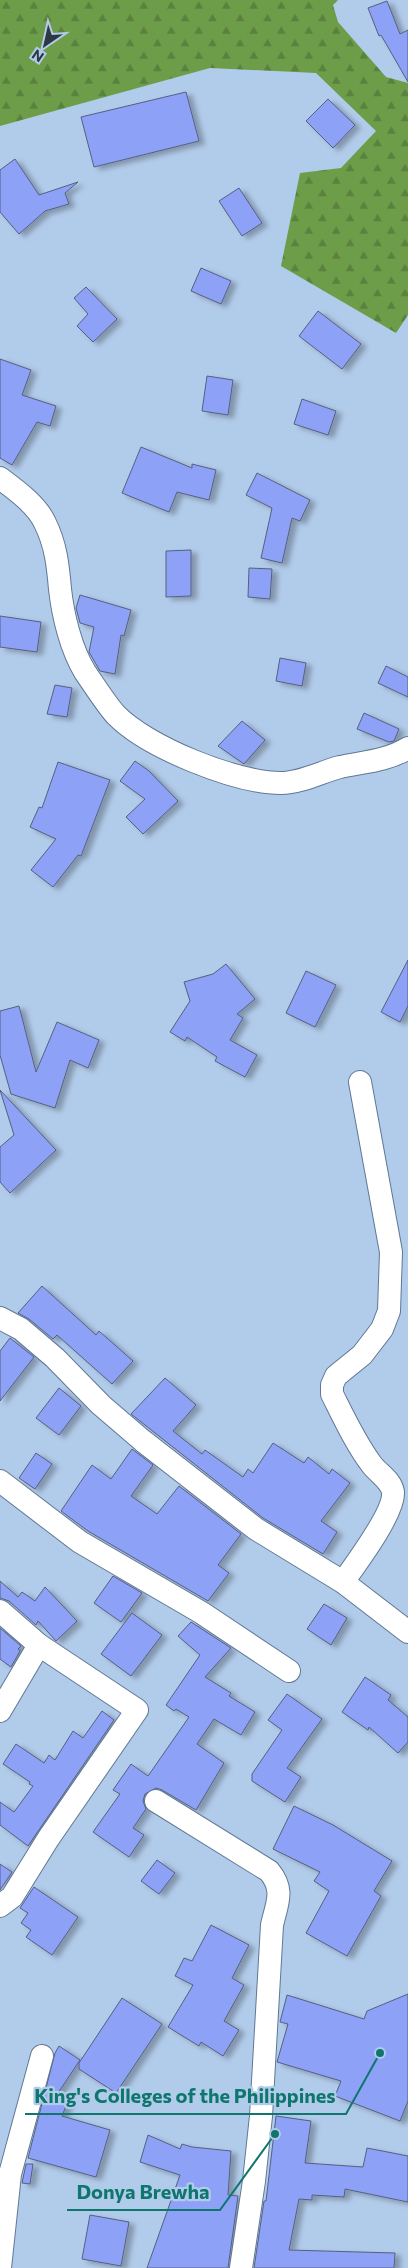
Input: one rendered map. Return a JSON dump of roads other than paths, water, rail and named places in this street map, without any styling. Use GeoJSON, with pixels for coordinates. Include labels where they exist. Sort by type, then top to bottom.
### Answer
{"type":"FeatureCollection","features":[{"type":"Feature","properties":{"kind":"street"},"geometry":{"type":"LineString","coordinates":[[0,478],[35,508],[45,522],[59,562],[60,590],[67,622],[81,662],[115,714],[134,730],[158,744],[207,766],[230,774],[282,783],[386,758],[408,748]]}},
{"type":"Feature","properties":{"kind":"street"},"geometry":{"type":"LineString","coordinates":[[343,1582],[380,1528],[392,1502],[393,1492],[390,1483],[373,1466],[360,1446],[332,1394],[332,1385],[336,1376],[362,1355],[382,1329],[389,1311],[400,1252],[360,1082]]}},
{"type":"Feature","properties":{"kind":"street"},"geometry":{"type":"LineString","coordinates":[[0,1318],[21,1329],[55,1358],[143,1441],[256,1529],[343,1582],[408,1632]]}},
{"type":"Feature","properties":{"kind":"street"},"geometry":{"type":"LineString","coordinates":[[0,1481],[80,1542],[202,1613],[289,1671]]}},
{"type":"Feature","properties":{"kind":"street"},"geometry":{"type":"LineString","coordinates":[[0,1611],[40,1645],[137,1710],[48,1839],[12,1897],[0,1906]]}},
{"type":"Feature","properties":{"kind":"street"},"geometry":{"type":"LineString","coordinates":[[0,1711],[40,1645]]}},
{"type":"Feature","properties":{"kind":"street"},"geometry":{"type":"LineString","coordinates":[[156,1801],[269,1871],[277,1880],[279,1895],[272,1925],[254,2181],[241,2268]]}},
{"type":"Feature","properties":{"kind":"street"},"geometry":{"type":"LineString","coordinates":[[0,2268],[10,2174],[42,2056]]}},
{"type":"Feature","properties":{"kind":"place","name":"King's Colleges of the Philippines"},"geometry":{"type":"Point","coordinates":[380,2053]}},
{"type":"Feature","properties":{"kind":"place","name":"Donya Brewha"},"geometry":{"type":"Point","coordinates":[275,2134]}}]}
